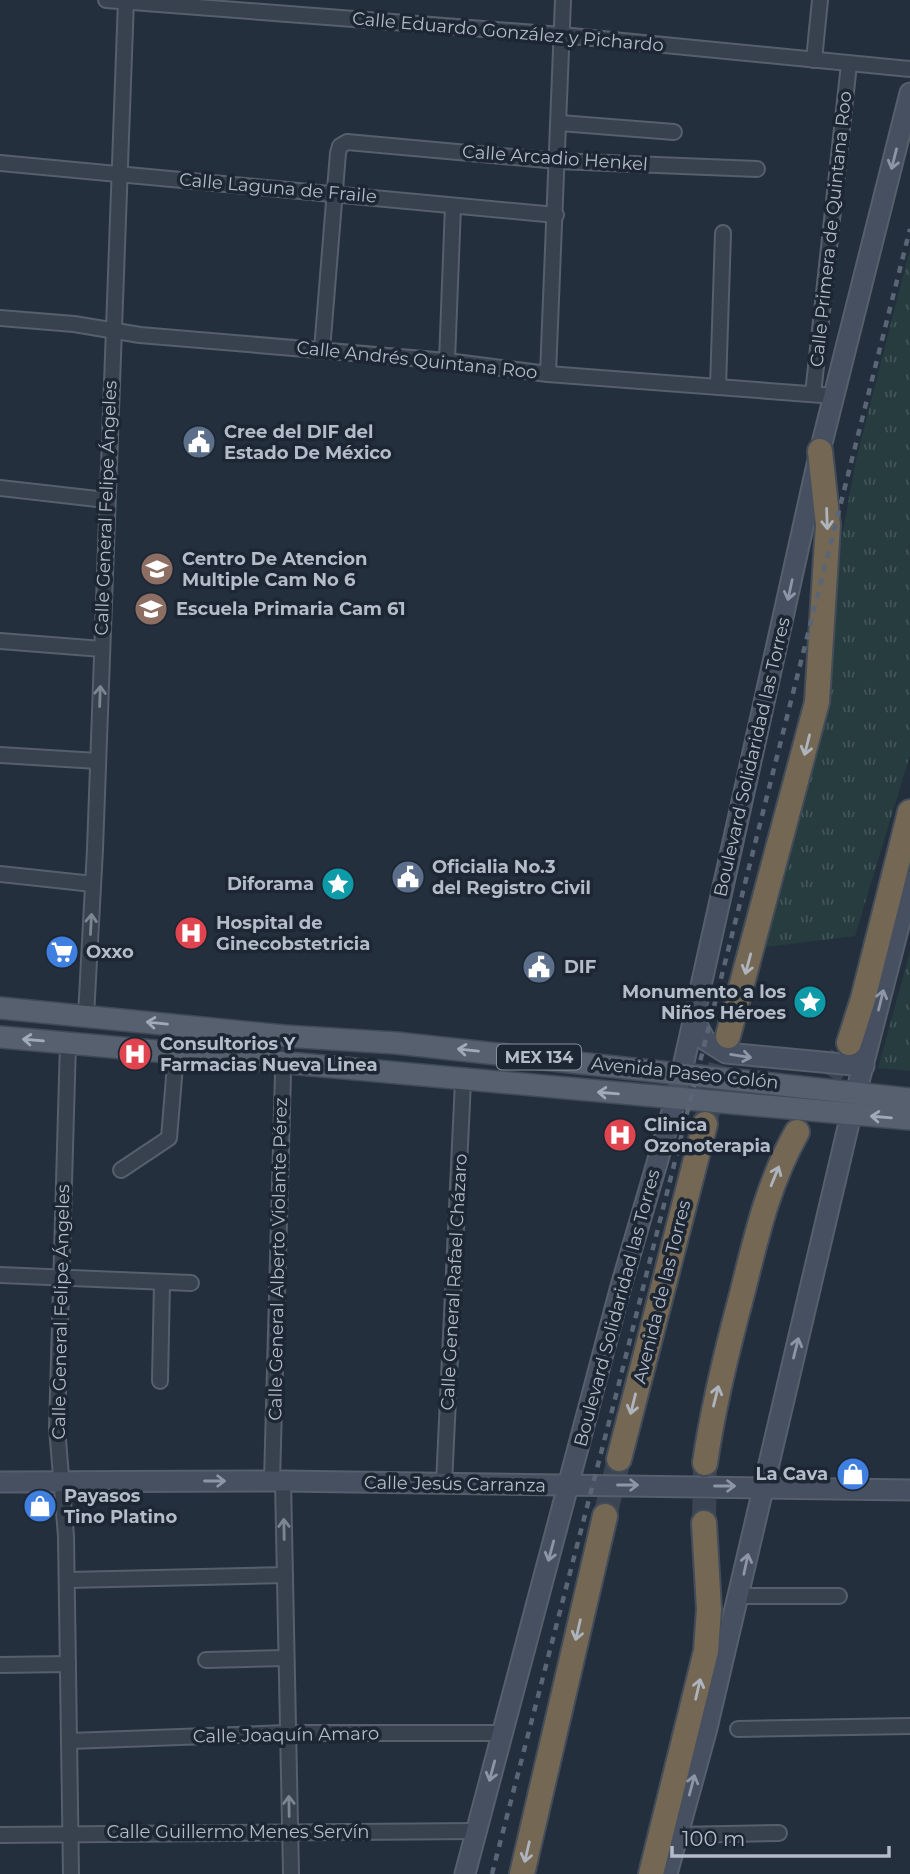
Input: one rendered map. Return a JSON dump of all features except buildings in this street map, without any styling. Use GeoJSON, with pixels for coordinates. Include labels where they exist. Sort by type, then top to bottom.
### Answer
{"type":"FeatureCollection","features":[{"type":"Feature","properties":{"kind":"highway","name":"Boulevard Solidaridad las Torres"},"geometry":{"type":"LineString","coordinates":[[728,1036],[817,702],[822,660],[828,525],[820,451]]}},
{"type":"Feature","properties":{"kind":"highway"},"geometry":{"type":"LineString","coordinates":[[849,1043],[863,999],[910,812]]}},
{"type":"Feature","properties":{"kind":"highway","name":"Avenida de las Torres"},"geometry":{"type":"LineString","coordinates":[[619,1459],[705,1124]]}},
{"type":"Feature","properties":{"kind":"highway"},"geometry":{"type":"LineString","coordinates":[[705,1463],[711,1418],[766,1199],[781,1160],[797,1132]]}},
{"type":"Feature","properties":{"kind":"highway"},"geometry":{"type":"LineString","coordinates":[[522,1874],[605,1516]]}},
{"type":"Feature","properties":{"kind":"highway"},"geometry":{"type":"LineString","coordinates":[[651,1874],[706,1651],[709,1609],[704,1522]]}},
{"type":"Feature","properties":{"kind":"main road","name":"Boulevard Solidaridad las Torres"},"geometry":{"type":"LineString","coordinates":[[465,1874],[676,1098],[692,1016],[744,800],[820,451],[910,93]]}},
{"type":"Feature","properties":{"kind":"main road"},"geometry":{"type":"LineString","coordinates":[[667,1874],[739,1596],[762,1486],[856,1093],[910,883]]}},
{"type":"Feature","properties":{"kind":"main road","name":"Avenida Paseo Colón"},"geometry":{"type":"LineString","coordinates":[[0,1008],[284,1036],[396,1043],[682,1072],[910,1099]]}},
{"type":"Feature","properties":{"kind":"main road"},"geometry":{"type":"LineString","coordinates":[[692,1016],[705,1040],[726,1054],[864,1066]]}},
{"type":"Feature","properties":{"kind":"main road","name":"Avenida Paseo Colón"},"geometry":{"type":"LineString","coordinates":[[0,1037],[463,1081],[910,1119]]}},
{"type":"Feature","properties":{"kind":"main road"},"geometry":{"type":"LineString","coordinates":[[394,1073],[396,1043]]}},
{"type":"Feature","properties":{"kind":"main road","name":"Calle Jesús Carranza"},"geometry":{"type":"LineString","coordinates":[[0,1482],[278,1481],[910,1490]]}},
{"type":"Feature","properties":{"kind":"street","name":"Calle Eduardo González y Pichardo"},"geometry":{"type":"LineString","coordinates":[[106,0],[562,35],[910,69]]}},
{"type":"Feature","properties":{"kind":"street"},"geometry":{"type":"LineString","coordinates":[[548,374],[563,0]]}},
{"type":"Feature","properties":{"kind":"street"},"geometry":{"type":"LineString","coordinates":[[814,60],[820,0]]}},
{"type":"Feature","properties":{"kind":"street","name":"Calle General Felipe Ángeles"},"geometry":{"type":"LineString","coordinates":[[86,1016],[126,1]]}},
{"type":"Feature","properties":{"kind":"street","name":"Calle Primera de Quintana Roo"},"geometry":{"type":"LineString","coordinates":[[813,394],[849,64]]}},
{"type":"Feature","properties":{"kind":"street"},"geometry":{"type":"LineString","coordinates":[[560,123],[674,132]]}},
{"type":"Feature","properties":{"kind":"street","name":"Calle Arcadio Henkel"},"geometry":{"type":"LineString","coordinates":[[335,192],[340,146],[353,142],[558,161],[757,169]]}},
{"type":"Feature","properties":{"kind":"street","name":"Calle Laguna de Fraile"},"geometry":{"type":"LineString","coordinates":[[0,163],[335,192],[556,215]]}},
{"type":"Feature","properties":{"kind":"street"},"geometry":{"type":"LineString","coordinates":[[322,350],[335,192]]}},
{"type":"Feature","properties":{"kind":"street"},"geometry":{"type":"LineString","coordinates":[[447,361],[453,206]]}},
{"type":"Feature","properties":{"kind":"street"},"geometry":{"type":"LineString","coordinates":[[718,387],[723,233]]}},
{"type":"Feature","properties":{"kind":"street","name":"Calle Andrés Quintana Roo"},"geometry":{"type":"LineString","coordinates":[[0,317],[112,331],[447,361],[548,374],[835,396]]}},
{"type":"Feature","properties":{"kind":"street"},"geometry":{"type":"LineString","coordinates":[[0,488],[106,500]]}},
{"type":"Feature","properties":{"kind":"street"},"geometry":{"type":"LineString","coordinates":[[0,641],[102,649]]}},
{"type":"Feature","properties":{"kind":"street"},"geometry":{"type":"LineString","coordinates":[[0,755],[98,761]]}},
{"type":"Feature","properties":{"kind":"street"},"geometry":{"type":"LineString","coordinates":[[0,874],[93,884]]}},
{"type":"Feature","properties":{"kind":"street","name":"Calle General Alberto Violante Pérez"},"geometry":{"type":"LineString","coordinates":[[284,1036],[278,1481],[285,1575],[291,1874]]}},
{"type":"Feature","properties":{"kind":"street","name":"Calle General Felipe Ángeles"},"geometry":{"type":"LineString","coordinates":[[68,1043],[57,1427],[68,1580],[71,1874]]}},
{"type":"Feature","properties":{"kind":"street"},"geometry":{"type":"LineString","coordinates":[[121,1170],[169,1138],[176,1053]]}},
{"type":"Feature","properties":{"kind":"street","name":"Calle General Rafael Cházaro"},"geometry":{"type":"LineString","coordinates":[[444,1484],[463,1081]]}},
{"type":"Feature","properties":{"kind":"street"},"geometry":{"type":"LineString","coordinates":[[0,1275],[191,1283]]}},
{"type":"Feature","properties":{"kind":"street"},"geometry":{"type":"LineString","coordinates":[[160,1381],[162,1282]]}},
{"type":"Feature","properties":{"kind":"street"},"geometry":{"type":"LineString","coordinates":[[68,1580],[285,1575]]}},
{"type":"Feature","properties":{"kind":"street"},"geometry":{"type":"LineString","coordinates":[[739,1596],[839,1596]]}},
{"type":"Feature","properties":{"kind":"street"},"geometry":{"type":"LineString","coordinates":[[206,1660],[286,1658]]}},
{"type":"Feature","properties":{"kind":"street"},"geometry":{"type":"LineString","coordinates":[[0,1665],[68,1664]]}},
{"type":"Feature","properties":{"kind":"street"},"geometry":{"type":"LineString","coordinates":[[738,1729],[910,1726]]}},
{"type":"Feature","properties":{"kind":"street","name":"Calle Joaquín Amaro"},"geometry":{"type":"LineString","coordinates":[[69,1741],[287,1733],[502,1733]]}},
{"type":"Feature","properties":{"kind":"street","name":"Calle Guillermo Menes Servín"},"geometry":{"type":"LineString","coordinates":[[0,1835],[476,1831]]}},
{"type":"Feature","properties":{"kind":"street"},"geometry":{"type":"LineString","coordinates":[[678,1835],[779,1833]]}},
{"type":"Feature","properties":{"kind":"green space"},"geometry":{"type":"Polygon","coordinates":[[[910,249],[910,755],[855,936],[766,947],[856,460],[910,249]]]}},
{"type":"Feature","properties":{"kind":"green space"},"geometry":{"type":"Polygon","coordinates":[[[910,952],[910,1071],[878,1068],[910,952]]]}},
{"type":"Feature","properties":{"kind":"tunnel"},"geometry":{"type":"LineString","coordinates":[[705,1123],[728,1036]]}},
{"type":"Feature","properties":{"kind":"tunnel"},"geometry":{"type":"LineString","coordinates":[[811,1107],[849,1043]]}},
{"type":"Feature","properties":{"kind":"tunnel"},"geometry":{"type":"LineString","coordinates":[[605,1516],[619,1459]]}},
{"type":"Feature","properties":{"kind":"tunnel"},"geometry":{"type":"LineString","coordinates":[[704,1523],[705,1463]]}},
{"type":"Feature","properties":{"kind":"railway"},"geometry":{"type":"LineString","coordinates":[[492,1874],[615,1399],[910,229]]}},
{"type":"Feature","properties":{"kind":"place","name":"Cree del DIF del Estado De México"},"geometry":{"type":"Point","coordinates":[199,442]}},
{"type":"Feature","properties":{"kind":"place","name":"Centro De Atencion Multiple Cam No 6"},"geometry":{"type":"Point","coordinates":[157,569]}},
{"type":"Feature","properties":{"kind":"place","name":"Escuela Primaria Cam 61"},"geometry":{"type":"Point","coordinates":[151,609]}},
{"type":"Feature","properties":{"kind":"place","name":"Oficialia No.3 del Registro Civil"},"geometry":{"type":"Point","coordinates":[408,877]}},
{"type":"Feature","properties":{"kind":"place","name":"Diforama"},"geometry":{"type":"Point","coordinates":[338,884]}},
{"type":"Feature","properties":{"kind":"place","name":"Hospital de Ginecobstetricia"},"geometry":{"type":"Point","coordinates":[191,933]}},
{"type":"Feature","properties":{"kind":"place","name":"Oxxo"},"geometry":{"type":"Point","coordinates":[62,952]}},
{"type":"Feature","properties":{"kind":"place","name":"DIF"},"geometry":{"type":"Point","coordinates":[539,967]}},
{"type":"Feature","properties":{"kind":"place","name":"Monumento a los Niños Héroes"},"geometry":{"type":"Point","coordinates":[810,1002]}},
{"type":"Feature","properties":{"kind":"place","name":"Consultorios Y Farmacias Nueva Linea"},"geometry":{"type":"Point","coordinates":[135,1054]}},
{"type":"Feature","properties":{"kind":"place","name":"Clinica Ozonoterapia"},"geometry":{"type":"Point","coordinates":[620,1135]}},
{"type":"Feature","properties":{"kind":"place","name":"La Cava"},"geometry":{"type":"Point","coordinates":[853,1474]}},
{"type":"Feature","properties":{"kind":"place","name":"Payasos Tino Platino"},"geometry":{"type":"Point","coordinates":[40,1506]}}]}
